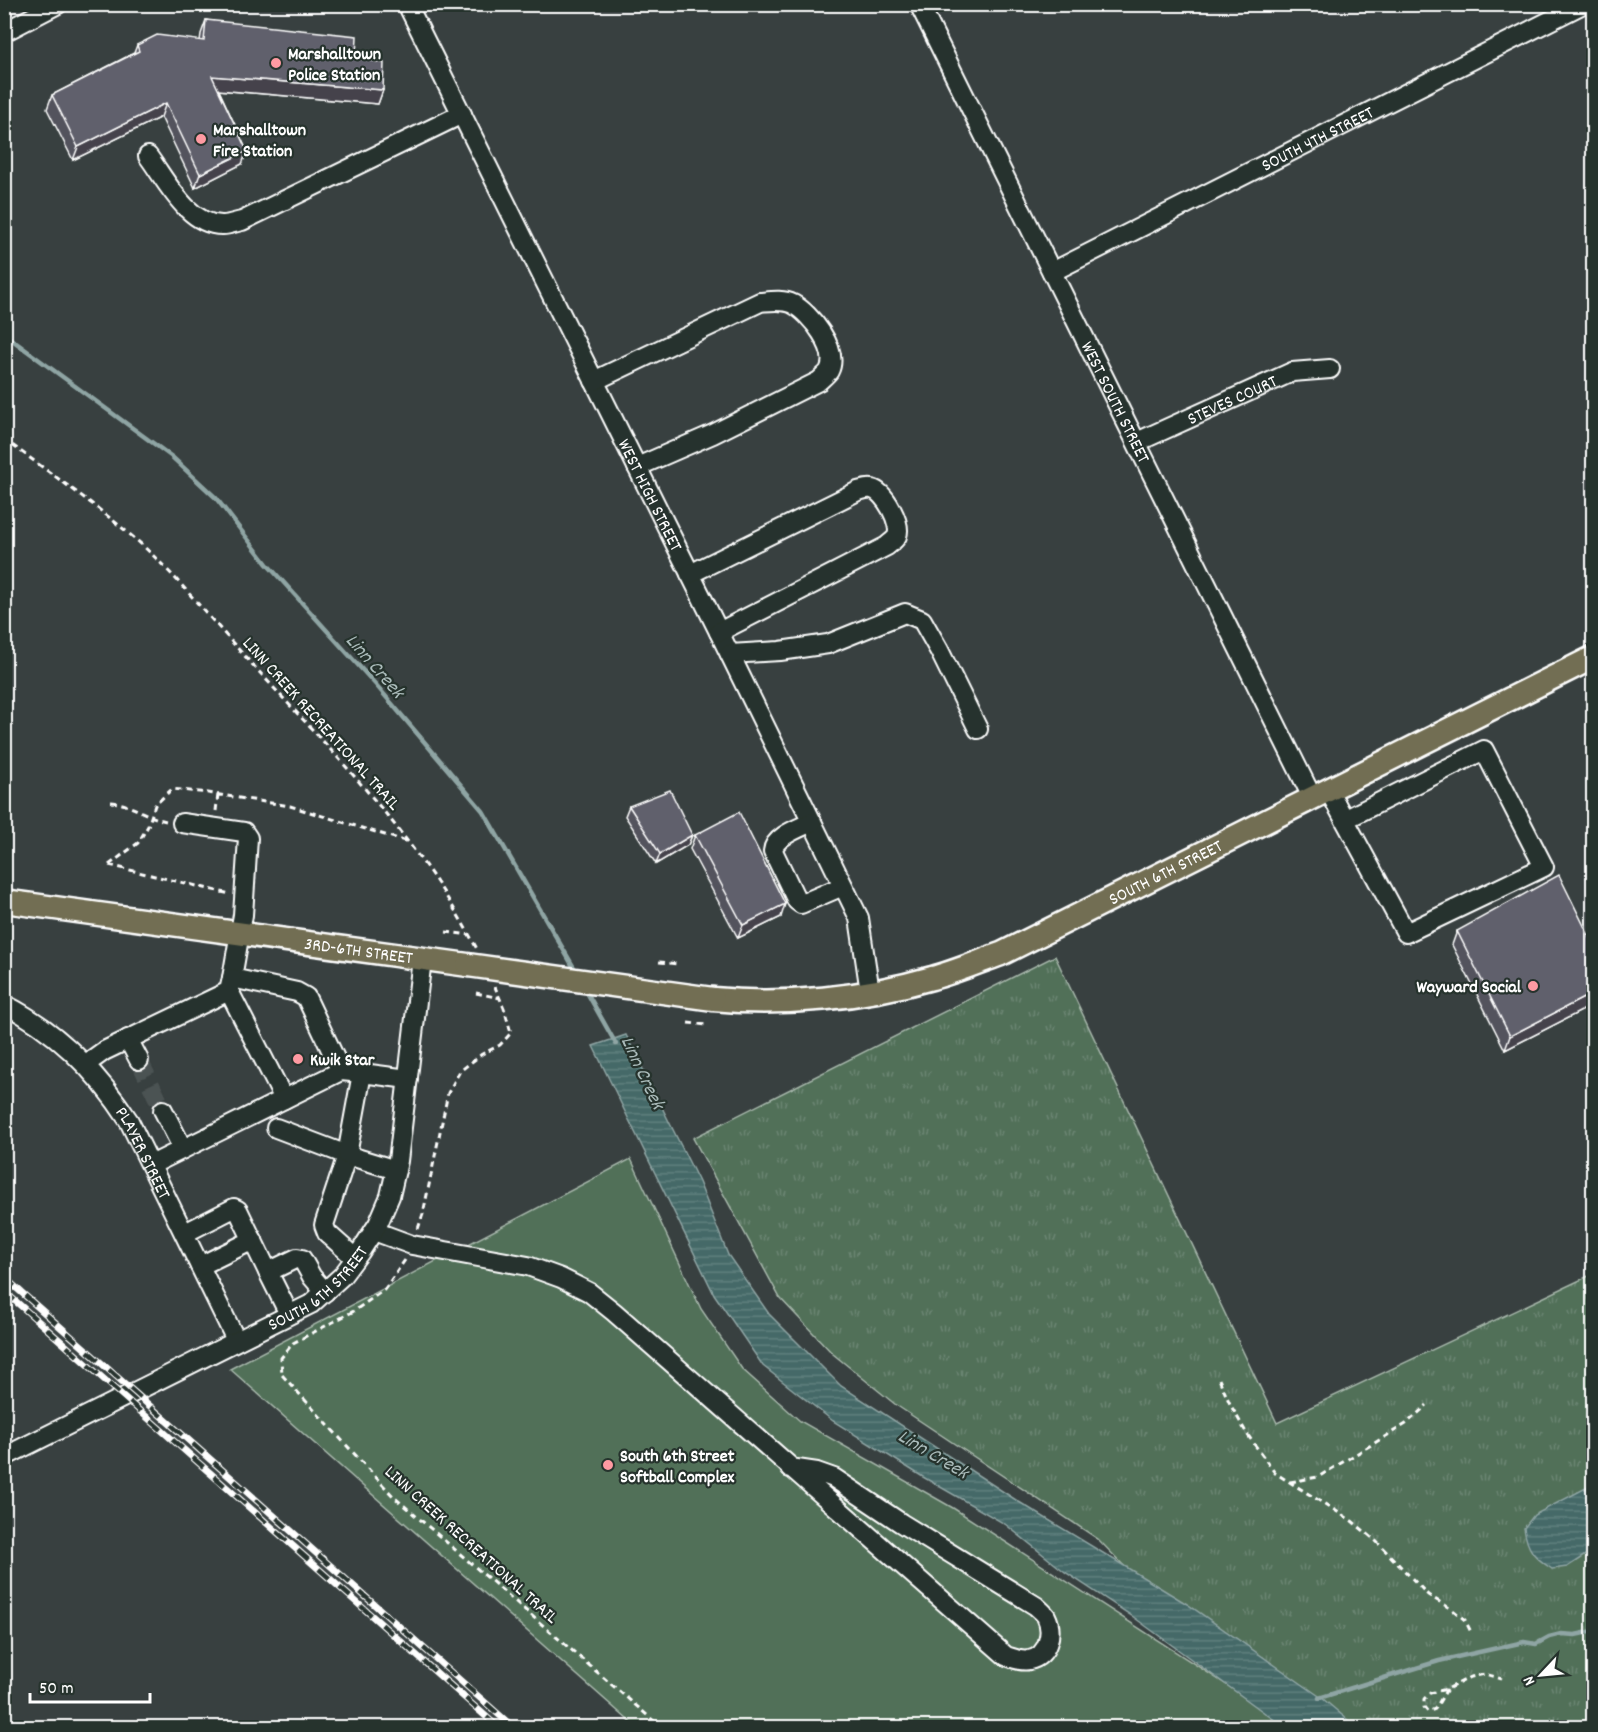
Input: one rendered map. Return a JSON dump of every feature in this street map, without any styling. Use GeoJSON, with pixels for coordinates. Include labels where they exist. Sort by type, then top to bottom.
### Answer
{"type":"FeatureCollection","features":[{"type":"Feature","properties":{"kind":"main road","name":"SOUTH 6TH STREET"},"geometry":{"type":"LineString","coordinates":[[713,999],[736,1002],[807,999],[870,992],[932,978],[1001,954],[1593,657]]}},
{"type":"Feature","properties":{"kind":"main road","name":"3RD-6TH STREET"},"geometry":{"type":"LineString","coordinates":[[4,901],[422,959],[473,957],[713,999]]}},
{"type":"Feature","properties":{"kind":"street"},"geometry":{"type":"LineString","coordinates":[[4,32],[58,4]]}},
{"type":"Feature","properties":{"kind":"street","name":"WEST HIGH STREET"},"geometry":{"type":"LineString","coordinates":[[407,4],[859,918],[870,992]]}},
{"type":"Feature","properties":{"kind":"street","name":"WEST SOUTH STREET"},"geometry":{"type":"LineString","coordinates":[[919,4],[1137,442],[1321,795],[1346,819],[1406,933],[1544,867],[1484,750],[1346,819]]}},
{"type":"Feature","properties":{"kind":"street","name":"SOUTH 4TH STREET"},"geometry":{"type":"LineString","coordinates":[[1052,273],[1583,4]]}},
{"type":"Feature","properties":{"kind":"street"},"geometry":{"type":"LineString","coordinates":[[148,156],[175,194],[192,213],[208,223],[224,225],[242,220],[462,114]]}},
{"type":"Feature","properties":{"kind":"street"},"geometry":{"type":"LineString","coordinates":[[594,381],[760,302],[775,300],[792,303],[814,321],[826,341],[832,357],[829,371],[819,381],[712,434],[637,467]]}},
{"type":"Feature","properties":{"kind":"street","name":"STEVES COURT"},"geometry":{"type":"LineString","coordinates":[[1137,442],[1292,372],[1330,369]]}},
{"type":"Feature","properties":{"kind":"street"},"geometry":{"type":"LineString","coordinates":[[690,574],[858,491],[870,488],[881,494],[894,514],[898,529],[896,538],[887,546],[719,632]]}},
{"type":"Feature","properties":{"kind":"street"},"geometry":{"type":"LineString","coordinates":[[730,654],[780,651],[828,644],[905,613],[922,620],[978,729]]}},
{"type":"Feature","properties":{"kind":"street"},"geometry":{"type":"LineString","coordinates":[[812,822],[773,845],[773,851],[797,901],[801,904],[808,903],[843,886]]}},
{"type":"Feature","properties":{"kind":"street"},"geometry":{"type":"LineString","coordinates":[[182,823],[244,832],[248,838],[240,933],[231,985],[284,1099]]}},
{"type":"Feature","properties":{"kind":"street","name":"SOUTH 6TH STREET"},"geometry":{"type":"LineString","coordinates":[[4,1456],[311,1304],[342,1276],[374,1231],[390,1196],[396,1170],[422,959]]}},
{"type":"Feature","properties":{"kind":"street"},"geometry":{"type":"LineString","coordinates":[[86,1064],[104,1051],[231,985],[297,992],[306,997],[341,1071]]}},
{"type":"Feature","properties":{"kind":"street","name":"PLAYER STREET"},"geometry":{"type":"LineString","coordinates":[[4,1004],[48,1030],[86,1064],[109,1090],[129,1121],[236,1340]]}},
{"type":"Feature","properties":{"kind":"street"},"geometry":{"type":"LineString","coordinates":[[128,1039],[139,1060]]}},
{"type":"Feature","properties":{"kind":"street"},"geometry":{"type":"LineString","coordinates":[[151,1165],[341,1071],[408,1080]]}},
{"type":"Feature","properties":{"kind":"street"},"geometry":{"type":"LineString","coordinates":[[355,1258],[327,1233],[324,1225],[346,1155],[362,1073]]}},
{"type":"Feature","properties":{"kind":"street"},"geometry":{"type":"LineString","coordinates":[[163,1110],[183,1149]]}},
{"type":"Feature","properties":{"kind":"street"},"geometry":{"type":"LineString","coordinates":[[276,1128],[346,1155],[396,1170]]}},
{"type":"Feature","properties":{"kind":"street"},"geometry":{"type":"LineString","coordinates":[[184,1233],[234,1208],[238,1210],[290,1314]]}},
{"type":"Feature","properties":{"kind":"street"},"geometry":{"type":"LineString","coordinates":[[374,1231],[411,1245],[528,1266],[561,1278],[589,1292],[614,1312],[790,1468],[1006,1656],[1018,1660],[1030,1660],[1041,1655],[1048,1644],[1050,1629],[1046,1616],[1036,1606],[901,1523],[834,1478],[817,1472],[790,1468]]}},
{"type":"Feature","properties":{"kind":"street"},"geometry":{"type":"LineString","coordinates":[[200,1266],[253,1240]]}},
{"type":"Feature","properties":{"kind":"street"},"geometry":{"type":"LineString","coordinates":[[268,1272],[297,1258],[302,1259],[312,1277],[325,1292]]}},
{"type":"Feature","properties":{"kind":"path","name":"LINN CREEK RECREATIONAL TRAIL"},"geometry":{"type":"LineString","coordinates":[[4,439],[92,504],[133,538],[188,591],[229,640],[357,777],[410,843],[460,917],[470,935],[473,957]]}},
{"type":"Feature","properties":{"kind":"path"},"geometry":{"type":"LineString","coordinates":[[111,802],[119,802],[160,820],[182,823]]}},
{"type":"Feature","properties":{"kind":"path"},"geometry":{"type":"LineString","coordinates":[[109,865],[244,898]]}},
{"type":"Feature","properties":{"kind":"path"},"geometry":{"type":"LineString","coordinates":[[446,932],[470,935]]}},
{"type":"Feature","properties":{"kind":"path"},"geometry":{"type":"LineString","coordinates":[[659,962],[679,964]]}},
{"type":"Feature","properties":{"kind":"path","name":"LINN CREEK RECREATIONAL TRAIL"},"geometry":{"type":"LineString","coordinates":[[491,978],[511,1034],[500,1045],[482,1054],[460,1071],[448,1093],[423,1214],[405,1260],[384,1290],[345,1316],[292,1343],[280,1358],[282,1375],[394,1497],[662,1728]]}},
{"type":"Feature","properties":{"kind":"path"},"geometry":{"type":"LineString","coordinates":[[476,993],[500,998]]}},
{"type":"Feature","properties":{"kind":"path"},"geometry":{"type":"LineString","coordinates":[[688,1023],[707,1025]]}},
{"type":"Feature","properties":{"kind":"path"},"geometry":{"type":"LineString","coordinates":[[1220,1379],[1230,1404],[1259,1454],[1275,1473],[1352,1521],[1375,1540],[1428,1595],[1465,1620],[1471,1632]]}},
{"type":"Feature","properties":{"kind":"path"},"geometry":{"type":"LineString","coordinates":[[1288,1482],[1318,1478],[1406,1424],[1427,1405]]}},
{"type":"Feature","properties":{"kind":"path"},"geometry":{"type":"LineString","coordinates":[[1480,1669],[1481,1675]]}},
{"type":"Feature","properties":{"kind":"path"},"geometry":{"type":"LineString","coordinates":[[1447,1689],[1435,1709],[1428,1712],[1424,1707],[1424,1700],[1430,1693],[1485,1674],[1502,1679]]}},
{"type":"Feature","properties":{"kind":"green space"},"geometry":{"type":"Polygon","coordinates":[[[1055,956],[1277,1423],[1593,1274],[1593,1727],[1280,1727],[1098,1539],[896,1405],[833,1354],[780,1298],[693,1138],[1055,956]]]}},
{"type":"Feature","properties":{"kind":"green space","name":"South 6th Street Softball Complex"},"geometry":{"type":"Polygon","coordinates":[[[631,1159],[701,1309],[742,1369],[800,1421],[953,1508],[1241,1694],[1285,1727],[636,1727],[230,1369],[631,1159]]]}},
{"type":"Feature","properties":{"kind":"water"},"geometry":{"type":"Polygon","coordinates":[[[626,1035],[699,1182],[728,1255],[769,1314],[841,1386],[1019,1502],[1187,1604],[1322,1698],[1356,1727],[1284,1727],[1132,1616],[1065,1572],[1005,1524],[923,1477],[833,1421],[763,1366],[714,1294],[593,1046],[626,1035]]]}},
{"type":"Feature","properties":{"kind":"water"},"geometry":{"type":"Polygon","coordinates":[[[1593,1473],[1593,1550],[1567,1567],[1552,1569],[1532,1552],[1524,1528],[1534,1515],[1588,1487],[1593,1473]]]}},
{"type":"Feature","properties":{"kind":"building"},"geometry":{"type":"Polygon","coordinates":[[[206,20],[357,36],[356,58],[384,63],[383,90],[212,76],[247,151],[200,174],[166,103],[78,147],[52,95],[139,51],[137,45],[157,35],[204,41],[206,20]]]}},
{"type":"Feature","properties":{"kind":"building"},"geometry":{"type":"Polygon","coordinates":[[[670,790],[692,835],[660,854],[629,806],[670,790]]]}},
{"type":"Feature","properties":{"kind":"building"},"geometry":{"type":"Polygon","coordinates":[[[739,812],[785,904],[743,925],[695,835],[739,812]]]}},
{"type":"Feature","properties":{"kind":"building","name":"Wayward Social"},"geometry":{"type":"Polygon","coordinates":[[[1559,875],[1593,944],[1593,993],[1510,1036],[1457,931],[1559,875]]]}},
{"type":"Feature","properties":{"kind":"waterway","name":"Linn Creek"},"geometry":{"type":"LineString","coordinates":[[4,334],[172,457],[216,498],[267,564],[376,685],[483,811],[577,973]]}},
{"type":"Feature","properties":{"kind":"waterway","name":"Linn Creek"},"geometry":{"type":"LineString","coordinates":[[585,989],[616,1044]]}},
{"type":"Feature","properties":{"kind":"waterway"},"geometry":{"type":"LineString","coordinates":[[1319,1698],[1439,1661],[1524,1642],[1536,1644],[1561,1634],[1575,1635],[1594,1631]]}},
{"type":"Feature","properties":{"kind":"tunnel"},"geometry":{"type":"LineString","coordinates":[[139,1060],[163,1110]]}},
{"type":"Feature","properties":{"kind":"railway"},"geometry":{"type":"LineString","coordinates":[[4,1277],[514,1728]]}},
{"type":"Feature","properties":{"kind":"railway"},"geometry":{"type":"LineString","coordinates":[[4,1291],[499,1728]]}},
{"type":"Feature","properties":{"kind":"place","name":"Marshalltown Police Station"},"geometry":{"type":"Point","coordinates":[276,63]}},
{"type":"Feature","properties":{"kind":"place","name":"Marshalltown Fire Station"},"geometry":{"type":"Point","coordinates":[201,139]}},
{"type":"Feature","properties":{"kind":"place","name":"Wayward Social"},"geometry":{"type":"Point","coordinates":[1533,986]}},
{"type":"Feature","properties":{"kind":"place","name":"Kwik Star"},"geometry":{"type":"Point","coordinates":[298,1059]}},
{"type":"Feature","properties":{"kind":"place","name":"South 6th Street Softball Complex"},"geometry":{"type":"Point","coordinates":[608,1465]}}]}
